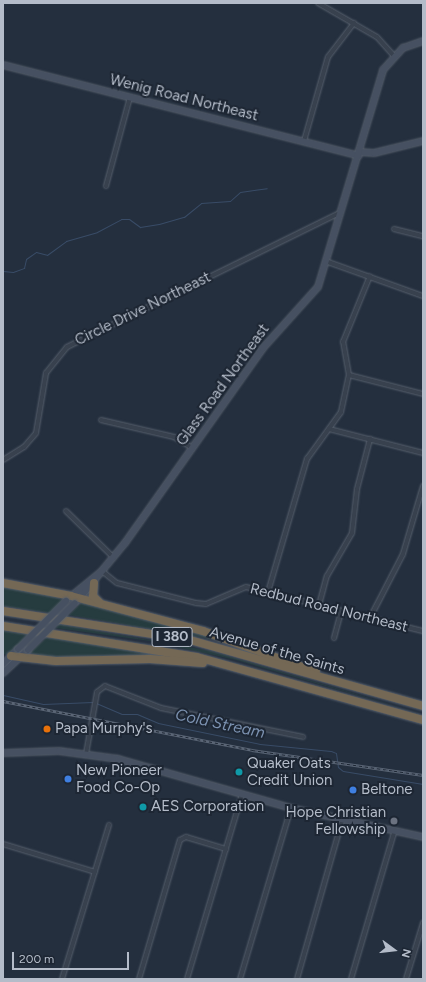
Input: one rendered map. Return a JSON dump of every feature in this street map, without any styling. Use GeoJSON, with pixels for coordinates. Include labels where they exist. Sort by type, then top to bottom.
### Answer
{"type":"FeatureCollection","features":[{"type":"Feature","properties":{"kind":"highway"},"geometry":{"type":"LineString","coordinates":[[5,583],[73,600],[101,604],[228,638],[292,661],[336,683]]}},
{"type":"Feature","properties":{"kind":"highway"},"geometry":{"type":"LineString","coordinates":[[94,584],[93,596],[101,604]]}},
{"type":"Feature","properties":{"kind":"highway","name":"Avenue of the Saints"},"geometry":{"type":"LineString","coordinates":[[3,611],[190,640],[336,683],[421,706]]}},
{"type":"Feature","properties":{"kind":"highway","name":"Avenue of the Saints"},"geometry":{"type":"LineString","coordinates":[[3,626],[152,648],[239,668],[374,709],[423,720]]}},
{"type":"Feature","properties":{"kind":"highway"},"geometry":{"type":"LineString","coordinates":[[7,656],[72,662],[169,659],[239,668]]}},
{"type":"Feature","properties":{"kind":"highway"},"geometry":{"type":"LineString","coordinates":[[374,709],[423,726]]}},
{"type":"Feature","properties":{"kind":"street"},"geometry":{"type":"LineString","coordinates":[[318,3],[377,37],[393,55],[423,41]]}},
{"type":"Feature","properties":{"kind":"street"},"geometry":{"type":"LineString","coordinates":[[304,141],[328,56],[354,23]]}},
{"type":"Feature","properties":{"kind":"street","name":"Glass Road Northeast"},"geometry":{"type":"LineString","coordinates":[[102,571],[114,558],[272,337],[309,300],[328,262],[383,70],[393,55]]}},
{"type":"Feature","properties":{"kind":"street","name":"Wenig Road Northeast"},"geometry":{"type":"LineString","coordinates":[[3,65],[360,154],[374,153],[423,141]]}},
{"type":"Feature","properties":{"kind":"street"},"geometry":{"type":"LineString","coordinates":[[106,186],[130,97]]}},
{"type":"Feature","properties":{"kind":"street","name":"Circle Drive Northeast"},"geometry":{"type":"LineString","coordinates":[[3,460],[24,447],[36,433],[46,373],[67,347],[342,212]]}},
{"type":"Feature","properties":{"kind":"street"},"geometry":{"type":"LineString","coordinates":[[394,229],[423,236]]}},
{"type":"Feature","properties":{"kind":"street"},"geometry":{"type":"LineString","coordinates":[[328,262],[423,296]]}},
{"type":"Feature","properties":{"kind":"street"},"geometry":{"type":"LineString","coordinates":[[268,592],[308,459],[341,412],[349,375],[343,351],[345,333],[370,276]]}},
{"type":"Feature","properties":{"kind":"street"},"geometry":{"type":"LineString","coordinates":[[349,375],[423,394]]}},
{"type":"Feature","properties":{"kind":"street"},"geometry":{"type":"LineString","coordinates":[[101,420],[174,437],[192,448]]}},
{"type":"Feature","properties":{"kind":"street"},"geometry":{"type":"LineString","coordinates":[[329,429],[423,452]]}},
{"type":"Feature","properties":{"kind":"street"},"geometry":{"type":"LineString","coordinates":[[319,605],[327,576],[352,533],[357,489],[370,439]]}},
{"type":"Feature","properties":{"kind":"street"},"geometry":{"type":"LineString","coordinates":[[370,618],[403,554],[423,486]]}},
{"type":"Feature","properties":{"kind":"street"},"geometry":{"type":"LineString","coordinates":[[66,511],[114,558]]}},
{"type":"Feature","properties":{"kind":"street"},"geometry":{"type":"LineString","coordinates":[[3,664],[7,656],[18,649],[73,600],[94,584],[102,571]]}},
{"type":"Feature","properties":{"kind":"street"},"geometry":{"type":"LineString","coordinates":[[3,672],[28,650],[73,600],[102,571]]}},
{"type":"Feature","properties":{"kind":"street","name":"Redbud Road Northeast"},"geometry":{"type":"LineString","coordinates":[[102,571],[117,583],[201,604],[239,588],[268,592],[423,631]]}},
{"type":"Feature","properties":{"kind":"street"},"geometry":{"type":"LineString","coordinates":[[334,638],[341,611]]}},
{"type":"Feature","properties":{"kind":"street"},"geometry":{"type":"LineString","coordinates":[[86,754],[96,694],[101,687],[110,687],[161,708],[303,737]]}},
{"type":"Feature","properties":{"kind":"street"},"geometry":{"type":"LineString","coordinates":[[3,753],[86,754],[135,763],[242,795],[342,821],[394,832],[423,836]]}},
{"type":"Feature","properties":{"kind":"street"},"geometry":{"type":"LineString","coordinates":[[187,979],[242,795]]}},
{"type":"Feature","properties":{"kind":"street"},"geometry":{"type":"LineString","coordinates":[[240,979],[291,808]]}},
{"type":"Feature","properties":{"kind":"street"},"geometry":{"type":"LineString","coordinates":[[298,979],[342,821]]}},
{"type":"Feature","properties":{"kind":"street"},"geometry":{"type":"LineString","coordinates":[[62,979],[109,825]]}},
{"type":"Feature","properties":{"kind":"street"},"geometry":{"type":"LineString","coordinates":[[350,979],[394,832]]}},
{"type":"Feature","properties":{"kind":"street"},"geometry":{"type":"LineString","coordinates":[[139,979],[182,837],[226,849]]}},
{"type":"Feature","properties":{"kind":"street"},"geometry":{"type":"LineString","coordinates":[[3,846],[95,872]]}},
{"type":"Feature","properties":{"kind":"street"},"geometry":{"type":"LineString","coordinates":[[406,979],[423,923]]}},
{"type":"Feature","properties":{"kind":"green space"},"geometry":{"type":"Polygon","coordinates":[[[3,587],[57,596],[63,601],[50,613],[3,606],[3,587]]]}},
{"type":"Feature","properties":{"kind":"green space"},"geometry":{"type":"Polygon","coordinates":[[[83,601],[140,616],[222,641],[69,615],[83,601]]]}},
{"type":"Feature","properties":{"kind":"green space"},"geometry":{"type":"Polygon","coordinates":[[[59,624],[211,651],[423,714],[236,660],[150,641],[56,628],[59,624]]]}},
{"type":"Feature","properties":{"kind":"green space"},"geometry":{"type":"Polygon","coordinates":[[[3,631],[29,634],[9,655],[3,654],[3,631]]]}},
{"type":"Feature","properties":{"kind":"green space"},"geometry":{"type":"Polygon","coordinates":[[[47,637],[156,653],[156,656],[58,659],[30,653],[47,637]]]}},
{"type":"Feature","properties":{"kind":"waterway"},"geometry":{"type":"LineString","coordinates":[[3,271],[13,272],[24,268],[26,259],[36,252],[47,255],[66,241],[97,232],[121,219],[129,219],[140,227],[159,224],[184,217],[201,203],[230,201],[240,192],[267,188]]}},
{"type":"Feature","properties":{"kind":"waterway","name":"Cold Stream"},"geometry":{"type":"LineString","coordinates":[[3,695],[43,704],[93,702]]}},
{"type":"Feature","properties":{"kind":"waterway","name":"Cold Stream"},"geometry":{"type":"LineString","coordinates":[[96,703],[122,714],[137,714],[158,723],[260,744],[331,751],[336,753],[338,767],[343,771],[423,784]]}},
{"type":"Feature","properties":{"kind":"railway"},"geometry":{"type":"LineString","coordinates":[[3,701],[252,750],[423,775]]}},
{"type":"Feature","properties":{"kind":"place","name":"Papa Murphy's"},"geometry":{"type":"Point","coordinates":[47,729]}},
{"type":"Feature","properties":{"kind":"place","name":"Quaker Oats Credit Union"},"geometry":{"type":"Point","coordinates":[239,772]}},
{"type":"Feature","properties":{"kind":"place","name":"New Pioneer Food Co-Op"},"geometry":{"type":"Point","coordinates":[68,779]}},
{"type":"Feature","properties":{"kind":"place","name":"Beltone"},"geometry":{"type":"Point","coordinates":[353,790]}},
{"type":"Feature","properties":{"kind":"place","name":"AES Corporation"},"geometry":{"type":"Point","coordinates":[143,807]}},
{"type":"Feature","properties":{"kind":"place","name":"Hope Christian Fellowship"},"geometry":{"type":"Point","coordinates":[394,821]}}]}
